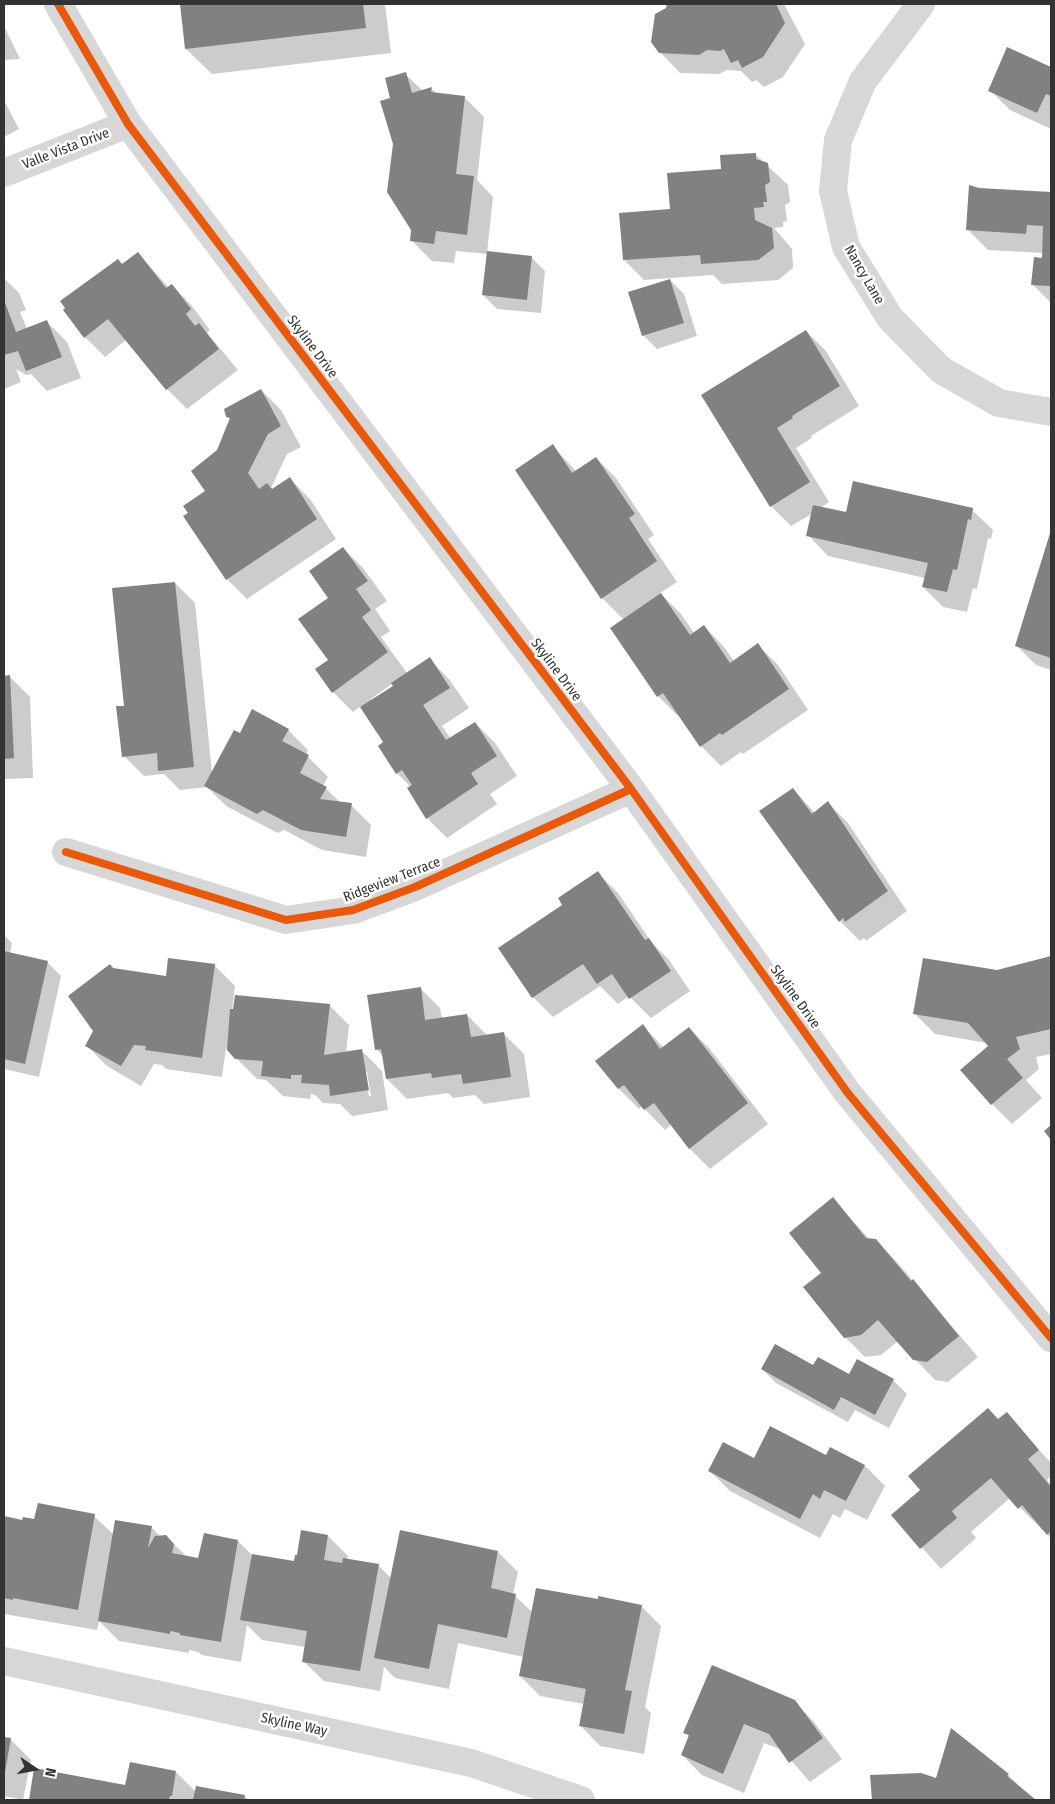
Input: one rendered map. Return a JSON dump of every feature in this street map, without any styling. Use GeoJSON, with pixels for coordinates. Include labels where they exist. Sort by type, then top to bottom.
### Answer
{"type":"FeatureCollection","features":[{"type":"Feature","properties":{"kind":"street","name":"Skyline Drive"},"geometry":{"type":"LineString","coordinates":[[58,4],[128,124],[631,789],[846,1092],[1051,1338]]}},
{"type":"Feature","properties":{"kind":"street","name":"Nancy Lane"},"geometry":{"type":"LineString","coordinates":[[921,4],[863,82],[838,140],[833,191],[846,247],[890,318],[941,370],[999,403],[1051,412]]}},
{"type":"Feature","properties":{"kind":"street","name":"Valle Vista Drive"},"geometry":{"type":"LineString","coordinates":[[4,173],[128,124]]}},
{"type":"Feature","properties":{"kind":"street","name":"Ridgeview Terrace"},"geometry":{"type":"LineString","coordinates":[[66,852],[286,920],[353,910],[415,887],[631,789]]}},
{"type":"Feature","properties":{"kind":"street","name":"Skyline Way"},"geometry":{"type":"LineString","coordinates":[[4,1661],[472,1763],[581,1800]]}},
{"type":"Feature","properties":{"kind":"building"},"geometry":{"type":"Polygon","coordinates":[[[180,4],[363,4],[366,28],[185,49],[180,4]]]}},
{"type":"Feature","properties":{"kind":"building"},"geometry":{"type":"Polygon","coordinates":[[[667,4],[776,4],[785,23],[763,57],[742,68],[738,60],[731,63],[724,49],[720,51],[707,50],[699,55],[659,53],[651,42],[655,14],[666,8],[667,4]]]}},
{"type":"Feature","properties":{"kind":"building"},"geometry":{"type":"Polygon","coordinates":[[[1007,47],[1051,67],[1051,96],[1046,94],[1037,113],[988,91],[1007,47]]]}},
{"type":"Feature","properties":{"kind":"building"},"geometry":{"type":"Polygon","coordinates":[[[406,72],[412,93],[432,87],[431,92],[465,96],[456,174],[474,176],[467,235],[436,231],[434,244],[410,241],[411,230],[387,192],[393,144],[380,101],[390,98],[385,78],[406,72]]]}},
{"type":"Feature","properties":{"kind":"building"},"geometry":{"type":"Polygon","coordinates":[[[756,153],[756,159],[768,163],[770,182],[765,185],[767,202],[763,202],[764,207],[754,208],[755,220],[772,228],[774,248],[758,260],[701,264],[700,255],[623,260],[619,213],[670,209],[667,173],[721,169],[720,155],[756,153]]]}},
{"type":"Feature","properties":{"kind":"building"},"geometry":{"type":"Polygon","coordinates":[[[969,185],[979,188],[1051,192],[1051,286],[1031,285],[1034,257],[1042,258],[1043,226],[1027,225],[1026,234],[966,230],[969,185]]]}},
{"type":"Feature","properties":{"kind":"building"},"geometry":{"type":"Polygon","coordinates":[[[487,251],[532,256],[527,300],[482,295],[487,251]]]}},
{"type":"Feature","properties":{"kind":"building"},"geometry":{"type":"Polygon","coordinates":[[[138,252],[166,288],[172,284],[191,309],[186,314],[195,326],[199,323],[219,349],[166,390],[108,319],[84,338],[63,310],[65,308],[60,301],[118,259],[122,264],[138,252]]]}},
{"type":"Feature","properties":{"kind":"building"},"geometry":{"type":"Polygon","coordinates":[[[670,279],[684,323],[642,336],[628,292],[670,279]]]}},
{"type":"Feature","properties":{"kind":"building"},"geometry":{"type":"Polygon","coordinates":[[[4,300],[16,332],[47,320],[62,357],[26,371],[18,351],[4,355],[4,300]]]}},
{"type":"Feature","properties":{"kind":"building"},"geometry":{"type":"Polygon","coordinates":[[[806,330],[840,386],[792,416],[793,418],[777,428],[810,482],[770,507],[701,395],[806,330]]]}},
{"type":"Feature","properties":{"kind":"building"},"geometry":{"type":"Polygon","coordinates":[[[261,389],[281,426],[268,434],[248,473],[259,489],[267,483],[272,489],[290,477],[317,519],[226,580],[183,516],[188,513],[183,506],[205,491],[191,471],[217,450],[230,418],[226,417],[224,409],[261,389]]]}},
{"type":"Feature","properties":{"kind":"building"},"geometry":{"type":"Polygon","coordinates":[[[553,444],[572,473],[596,457],[635,514],[629,518],[657,561],[601,599],[515,470],[553,444]]]}},
{"type":"Feature","properties":{"kind":"building"},"geometry":{"type":"Polygon","coordinates":[[[853,481],[973,508],[971,520],[968,519],[957,570],[953,569],[947,592],[922,587],[928,563],[806,536],[813,505],[846,512],[853,481]]]}},
{"type":"Feature","properties":{"kind":"building"},"geometry":{"type":"Polygon","coordinates":[[[1051,530],[1051,658],[1015,646],[1051,530]]]}},
{"type":"Feature","properties":{"kind":"building"},"geometry":{"type":"Polygon","coordinates":[[[343,547],[368,581],[356,589],[371,610],[362,617],[388,652],[332,693],[315,669],[328,660],[298,619],[328,598],[309,571],[343,547]]]}},
{"type":"Feature","properties":{"kind":"building"},"geometry":{"type":"Polygon","coordinates":[[[175,582],[194,767],[158,771],[157,753],[122,757],[116,706],[124,706],[112,588],[175,582]]]}},
{"type":"Feature","properties":{"kind":"building"},"geometry":{"type":"Polygon","coordinates":[[[661,593],[690,635],[704,625],[730,663],[758,643],[789,689],[722,735],[720,733],[700,747],[663,693],[657,697],[610,628],[661,593]]]}},
{"type":"Feature","properties":{"kind":"building"},"geometry":{"type":"Polygon","coordinates":[[[430,657],[450,688],[423,705],[446,740],[475,722],[497,756],[471,773],[478,784],[426,819],[407,788],[412,785],[402,770],[396,774],[378,746],[383,742],[360,707],[393,686],[391,683],[430,657]]]}},
{"type":"Feature","properties":{"kind":"building"},"geometry":{"type":"Polygon","coordinates":[[[10,675],[14,758],[4,759],[4,676],[10,675]]]}},
{"type":"Feature","properties":{"kind":"building"},"geometry":{"type":"Polygon","coordinates":[[[252,709],[289,729],[282,741],[309,755],[300,773],[327,787],[320,799],[352,803],[346,837],[301,830],[263,810],[257,814],[204,786],[234,730],[240,733],[252,709]]]}},
{"type":"Feature","properties":{"kind":"building"},"geometry":{"type":"Polygon","coordinates":[[[793,788],[812,814],[828,801],[888,891],[845,922],[843,918],[839,922],[759,811],[793,788]]]}},
{"type":"Feature","properties":{"kind":"building"},"geometry":{"type":"Polygon","coordinates":[[[598,871],[645,940],[649,938],[671,971],[629,999],[612,974],[597,984],[583,964],[532,998],[498,948],[562,905],[558,898],[598,871]]]}},
{"type":"Feature","properties":{"kind":"building"},"geometry":{"type":"Polygon","coordinates":[[[4,951],[48,961],[25,1064],[4,1059],[4,951]]]}},
{"type":"Feature","properties":{"kind":"building"},"geometry":{"type":"Polygon","coordinates":[[[1051,956],[1051,1029],[1016,1037],[1020,1049],[1007,1059],[1023,1078],[991,1105],[960,1070],[988,1046],[968,1023],[913,1014],[923,958],[997,970],[1051,956]]]}},
{"type":"Feature","properties":{"kind":"building"},"geometry":{"type":"Polygon","coordinates":[[[168,958],[215,964],[202,1058],[145,1050],[146,1046],[134,1045],[121,1066],[85,1046],[93,1031],[68,996],[110,964],[113,968],[166,976],[168,958]]]}},
{"type":"Feature","properties":{"kind":"building"},"geometry":{"type":"Polygon","coordinates":[[[421,987],[425,1020],[467,1014],[471,1037],[504,1032],[511,1077],[463,1084],[461,1074],[432,1078],[431,1073],[386,1079],[381,1049],[375,1050],[367,995],[421,987]]]}},
{"type":"Feature","properties":{"kind":"building"},"geometry":{"type":"Polygon","coordinates":[[[235,995],[330,1004],[324,1055],[362,1049],[369,1090],[330,1096],[329,1085],[301,1083],[302,1075],[291,1075],[291,1079],[261,1076],[263,1061],[235,1059],[227,1050],[230,1009],[233,1009],[235,995]]]}},
{"type":"Feature","properties":{"kind":"building"},"geometry":{"type":"Polygon","coordinates":[[[643,1024],[660,1049],[689,1027],[748,1103],[689,1149],[654,1103],[644,1110],[624,1085],[618,1089],[595,1061],[643,1024]]]}},
{"type":"Feature","properties":{"kind":"building"},"geometry":{"type":"Polygon","coordinates":[[[1051,1125],[1051,1140],[1044,1131],[1051,1125]]]}},
{"type":"Feature","properties":{"kind":"building"},"geometry":{"type":"Polygon","coordinates":[[[833,1197],[866,1238],[876,1239],[911,1281],[913,1279],[959,1336],[927,1362],[913,1360],[878,1320],[861,1335],[844,1338],[803,1287],[821,1273],[789,1233],[833,1197]]]}},
{"type":"Feature","properties":{"kind":"building"},"geometry":{"type":"Polygon","coordinates":[[[775,1344],[813,1365],[818,1357],[849,1374],[857,1359],[894,1379],[875,1415],[841,1397],[834,1410],[761,1369],[775,1344]]]}},
{"type":"Feature","properties":{"kind":"building"},"geometry":{"type":"Polygon","coordinates":[[[988,1408],[998,1419],[1007,1412],[1039,1450],[1028,1459],[1051,1487],[1051,1531],[1047,1535],[1022,1505],[1018,1509],[991,1478],[952,1511],[957,1518],[920,1549],[891,1515],[920,1490],[908,1476],[988,1408]]]}},
{"type":"Feature","properties":{"kind":"building"},"geometry":{"type":"Polygon","coordinates":[[[770,1426],[826,1455],[830,1447],[865,1465],[846,1501],[824,1490],[820,1499],[813,1494],[800,1519],[708,1471],[723,1442],[754,1458],[770,1426]]]}},
{"type":"Feature","properties":{"kind":"building"},"geometry":{"type":"Polygon","coordinates":[[[38,1503],[95,1514],[78,1610],[4,1598],[4,1516],[22,1520],[23,1517],[34,1519],[38,1503]]]}},
{"type":"Feature","properties":{"kind":"building"},"geometry":{"type":"Polygon","coordinates":[[[115,1520],[152,1526],[148,1548],[155,1536],[166,1535],[174,1544],[172,1553],[198,1558],[204,1533],[238,1540],[221,1642],[180,1635],[180,1633],[170,1631],[170,1634],[98,1621],[115,1520]]]}},
{"type":"Feature","properties":{"kind":"building"},"geometry":{"type":"Polygon","coordinates":[[[301,1530],[328,1535],[324,1560],[342,1563],[343,1558],[379,1564],[360,1671],[302,1662],[307,1631],[240,1620],[252,1554],[294,1561],[295,1555],[297,1555],[301,1530]]]}},
{"type":"Feature","properties":{"kind":"building"},"geometry":{"type":"Polygon","coordinates":[[[400,1530],[498,1551],[491,1588],[516,1594],[507,1638],[438,1624],[429,1669],[374,1658],[400,1530]]]}},
{"type":"Feature","properties":{"kind":"building"},"geometry":{"type":"Polygon","coordinates":[[[536,1588],[598,1599],[598,1596],[642,1605],[625,1690],[632,1691],[624,1734],[579,1726],[586,1689],[519,1676],[536,1588]]]}},
{"type":"Feature","properties":{"kind":"building"},"geometry":{"type":"Polygon","coordinates":[[[712,1665],[795,1700],[823,1738],[789,1763],[769,1734],[744,1724],[723,1774],[681,1755],[689,1735],[683,1733],[712,1665]]]}},
{"type":"Feature","properties":{"kind":"building"},"geometry":{"type":"Polygon","coordinates":[[[951,1728],[1009,1774],[1007,1776],[1036,1800],[872,1800],[870,1775],[921,1773],[936,1778],[951,1728]]]}},
{"type":"Feature","properties":{"kind":"building"},"geometry":{"type":"Polygon","coordinates":[[[4,1737],[11,1738],[5,1772],[4,1772],[4,1737]]]}},
{"type":"Feature","properties":{"kind":"building"},"geometry":{"type":"Polygon","coordinates":[[[130,1762],[176,1771],[172,1796],[170,1796],[169,1800],[29,1800],[34,1768],[125,1785],[130,1762]]]}},
{"type":"Feature","properties":{"kind":"building"},"geometry":{"type":"Polygon","coordinates":[[[196,1786],[245,1795],[244,1800],[193,1800],[196,1786]]]}},
{"type":"Feature","properties":{"kind":"cycle path"},"geometry":{"type":"LineString","coordinates":[[58,4],[128,124],[631,789],[847,1092],[1051,1338]]}},
{"type":"Feature","properties":{"kind":"cycle path"},"geometry":{"type":"LineString","coordinates":[[66,852],[286,920],[353,910],[415,887],[631,789]]}}]}
